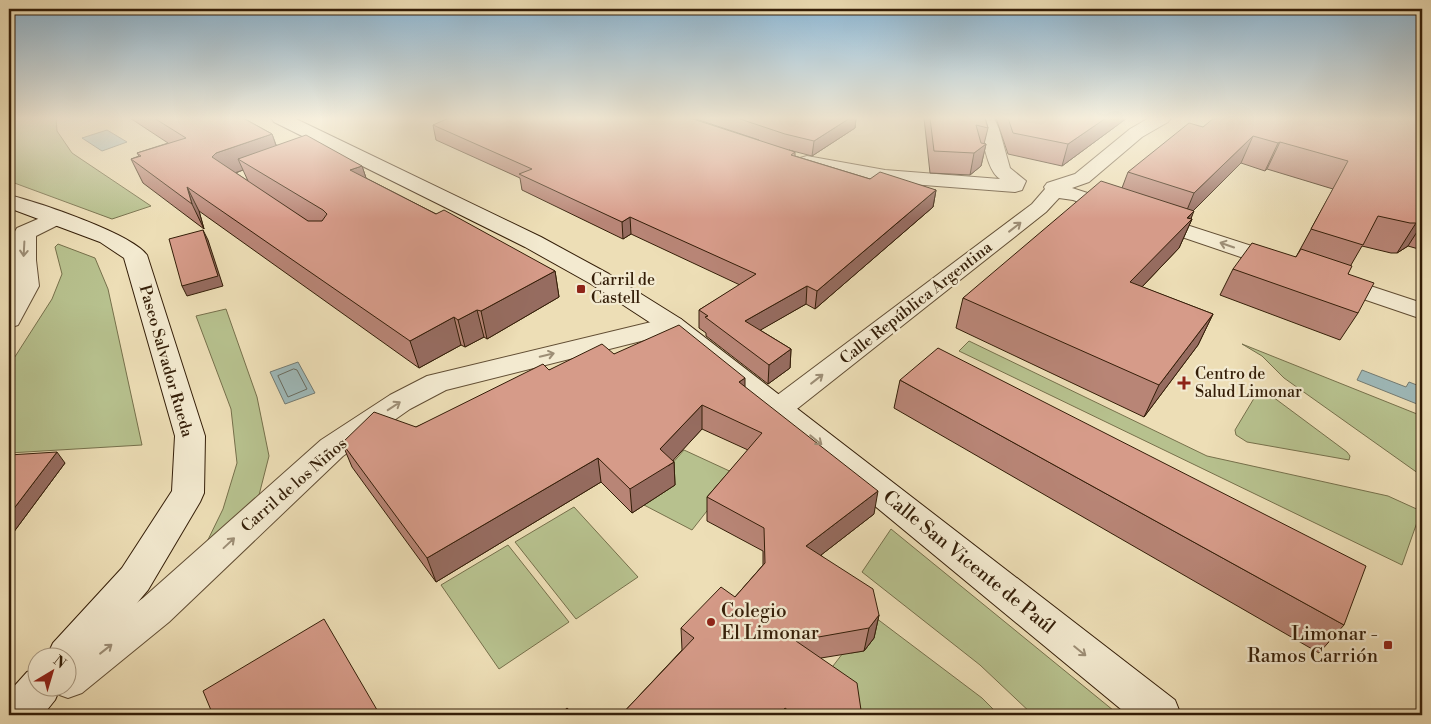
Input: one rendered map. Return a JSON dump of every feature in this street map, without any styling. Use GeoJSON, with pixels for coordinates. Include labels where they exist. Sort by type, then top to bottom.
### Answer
{"type":"FeatureCollection","features":[{"type":"Feature","properties":{"kind":"street"},"geometry":{"type":"LineString","coordinates":[[349,152],[533,242],[600,279],[672,325],[778,409]]}},
{"type":"Feature","properties":{"kind":"street"},"geometry":{"type":"LineString","coordinates":[[996,152],[1001,170],[1016,183]]}},
{"type":"Feature","properties":{"kind":"street","name":"Calle República Argentina"},"geometry":{"type":"LineString","coordinates":[[778,409],[1032,213],[1054,191],[1082,178],[1113,152]]}},
{"type":"Feature","properties":{"kind":"street"},"geometry":{"type":"LineString","coordinates":[[787,156],[840,170],[873,175],[1016,183],[1028,178],[1036,178],[1044,180],[1054,191],[1084,197],[1422,311]]}},
{"type":"Feature","properties":{"kind":"street","name":"Paseo Salvador Rueda"},"geometry":{"type":"LineString","coordinates":[[9,201],[108,237],[135,255],[190,436],[188,493],[135,579],[76,646]]}},
{"type":"Feature","properties":{"kind":"street"},"geometry":{"type":"LineString","coordinates":[[9,320],[27,286],[24,260],[25,233],[54,218]]}},
{"type":"Feature","properties":{"kind":"street","name":"Carril de los Niños"},"geometry":{"type":"LineString","coordinates":[[78,671],[156,610],[332,448],[400,402],[437,383],[672,325]]}},
{"type":"Feature","properties":{"kind":"street","name":"Calle San Vicente de Paúl"},"geometry":{"type":"LineString","coordinates":[[778,409],[1160,715]]}},
{"type":"Feature","properties":{"kind":"street"},"geometry":{"type":"LineString","coordinates":[[16,715],[32,696]]}},
{"type":"Feature","properties":{"kind":"street"},"geometry":{"type":"LineString","coordinates":[[20,715],[44,696]]}},
{"type":"Feature","properties":{"kind":"green space"},"geometry":{"type":"Polygon","coordinates":[[[9,152],[71,152],[151,206],[112,219],[9,181],[9,152]]]}},
{"type":"Feature","properties":{"kind":"green space"},"geometry":{"type":"Polygon","coordinates":[[[58,244],[95,258],[108,289],[142,445],[9,453],[9,366],[52,299],[62,274],[55,247],[58,244]]]}},
{"type":"Feature","properties":{"kind":"green space"},"geometry":{"type":"Polygon","coordinates":[[[226,309],[257,397],[269,456],[258,499],[202,552],[223,509],[237,463],[231,409],[196,316],[226,309]]]}},
{"type":"Feature","properties":{"kind":"green space"},"geometry":{"type":"Polygon","coordinates":[[[969,341],[1207,456],[1388,496],[1421,511],[1402,565],[959,351],[969,341]]]}},
{"type":"Feature","properties":{"kind":"green space"},"geometry":{"type":"Polygon","coordinates":[[[1242,344],[1422,416],[1422,476],[1284,378],[1262,356],[1242,344]]]}},
{"type":"Feature","properties":{"kind":"green space"},"geometry":{"type":"Polygon","coordinates":[[[1259,390],[1269,394],[1347,452],[1350,456],[1349,460],[1247,442],[1236,435],[1235,430],[1259,390]]]}},
{"type":"Feature","properties":{"kind":"green space"},"geometry":{"type":"Polygon","coordinates":[[[684,450],[736,474],[692,530],[644,505],[663,474],[684,450]]]}},
{"type":"Feature","properties":{"kind":"green space"},"geometry":{"type":"Polygon","coordinates":[[[574,507],[638,577],[576,619],[515,542],[574,507]]]}},
{"type":"Feature","properties":{"kind":"green space"},"geometry":{"type":"Polygon","coordinates":[[[891,529],[1119,715],[1033,715],[980,665],[862,572],[891,529]]]}},
{"type":"Feature","properties":{"kind":"green space"},"geometry":{"type":"Polygon","coordinates":[[[508,545],[569,622],[499,669],[441,585],[508,545]]]}},
{"type":"Feature","properties":{"kind":"green space"},"geometry":{"type":"Polygon","coordinates":[[[872,615],[982,698],[999,715],[855,715],[820,683],[846,649],[851,653],[864,651],[874,638],[872,615]]]}},
{"type":"Feature","properties":{"kind":"water"},"geometry":{"type":"Polygon","coordinates":[[[298,362],[315,393],[285,404],[270,372],[298,362]]]}},
{"type":"Feature","properties":{"kind":"water"},"geometry":{"type":"Polygon","coordinates":[[[1362,370],[1406,387],[1409,382],[1422,387],[1422,406],[1357,380],[1362,370]]]}},
{"type":"Feature","properties":{"kind":"building"},"geometry":{"type":"Polygon","coordinates":[[[220,152],[212,157],[308,221],[322,221],[327,214],[323,210],[238,159],[258,152],[336,152],[362,166],[350,170],[436,214],[444,210],[555,271],[481,311],[477,310],[458,320],[454,317],[410,341],[187,187],[192,204],[131,159],[141,156],[137,153],[220,152]]]}},
{"type":"Feature","properties":{"kind":"building"},"geometry":{"type":"Polygon","coordinates":[[[493,152],[794,152],[791,155],[870,179],[880,172],[936,190],[817,291],[807,286],[745,321],[791,349],[769,365],[705,317],[708,316],[699,310],[756,274],[630,217],[622,222],[519,174],[532,169],[493,152]]]}},
{"type":"Feature","properties":{"kind":"building"},"geometry":{"type":"Polygon","coordinates":[[[950,152],[976,152],[974,153],[950,152]]]}},
{"type":"Feature","properties":{"kind":"building"},"geometry":{"type":"Polygon","coordinates":[[[1153,152],[1237,152],[1194,193],[1128,172],[1153,152]]]}},
{"type":"Feature","properties":{"kind":"building"},"geometry":{"type":"Polygon","coordinates":[[[1315,152],[1422,152],[1422,219],[1416,223],[1410,223],[1378,216],[1363,245],[1311,229],[1348,161],[1315,152]]]}},
{"type":"Feature","properties":{"kind":"building"},"geometry":{"type":"Polygon","coordinates":[[[1101,181],[1194,211],[1187,218],[1192,219],[1130,282],[1213,314],[1159,385],[963,298],[1101,181]]]}},
{"type":"Feature","properties":{"kind":"building"},"geometry":{"type":"Polygon","coordinates":[[[203,230],[218,276],[182,286],[169,239],[203,230]]]}},
{"type":"Feature","properties":{"kind":"building"},"geometry":{"type":"Polygon","coordinates":[[[1252,243],[1296,257],[1301,249],[1352,266],[1348,274],[1374,283],[1358,313],[1233,269],[1252,243]]]}},
{"type":"Feature","properties":{"kind":"building"},"geometry":{"type":"Polygon","coordinates":[[[679,325],[745,378],[739,382],[878,491],[806,546],[873,589],[879,615],[869,628],[796,641],[857,683],[860,715],[794,715],[785,708],[780,715],[621,715],[694,638],[681,628],[721,587],[735,597],[765,563],[764,528],[707,497],[762,433],[702,405],[660,449],[674,462],[630,489],[598,458],[427,558],[342,443],[374,412],[416,427],[543,364],[549,370],[602,344],[614,354],[679,325]]]}},
{"type":"Feature","properties":{"kind":"building"},"geometry":{"type":"Polygon","coordinates":[[[938,348],[1366,566],[1344,625],[900,380],[938,348]]]}},
{"type":"Feature","properties":{"kind":"building"},"geometry":{"type":"Polygon","coordinates":[[[57,452],[9,515],[9,455],[57,452]]]}},
{"type":"Feature","properties":{"kind":"building"},"geometry":{"type":"Polygon","coordinates":[[[324,619],[380,715],[213,715],[203,691],[324,619]]]}},
{"type":"Feature","properties":{"kind":"building"},"geometry":{"type":"Polygon","coordinates":[[[567,708],[575,715],[559,715],[567,708]]]}},
{"type":"Feature","properties":{"kind":"place","name":"Carril de Castell"},"geometry":{"type":"Point","coordinates":[581,289]}},
{"type":"Feature","properties":{"kind":"place","name":"Centro de Salud Limonar"},"geometry":{"type":"Point","coordinates":[1184,383]}},
{"type":"Feature","properties":{"kind":"place","name":"Colegio El Limonar"},"geometry":{"type":"Point","coordinates":[711,622]}},
{"type":"Feature","properties":{"kind":"place","name":"Limonar - Ramos Carrión"},"geometry":{"type":"Point","coordinates":[1388,645]}}]}
